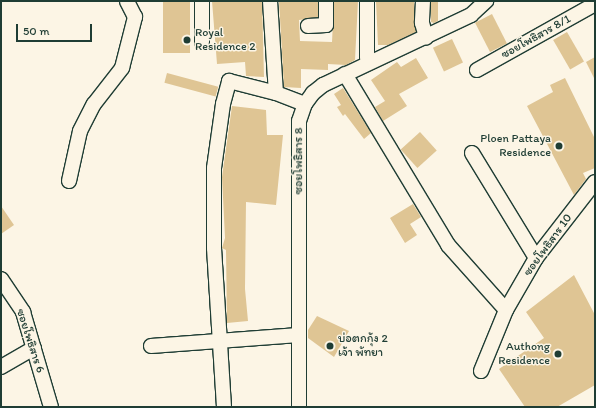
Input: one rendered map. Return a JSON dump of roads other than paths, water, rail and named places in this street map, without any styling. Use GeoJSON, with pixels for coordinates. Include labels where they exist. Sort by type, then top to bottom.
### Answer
{"type":"FeatureCollection","features":[{"type":"Feature","properties":{"kind":"street"},"geometry":{"type":"LineString","coordinates":[[69,181],[80,131],[94,104],[122,68],[135,17],[128,1]]}},
{"type":"Feature","properties":{"kind":"street"},"geometry":{"type":"LineString","coordinates":[[202,1],[202,42]]}},
{"type":"Feature","properties":{"kind":"street"},"geometry":{"type":"LineString","coordinates":[[270,1],[276,93]]}},
{"type":"Feature","properties":{"kind":"street"},"geometry":{"type":"LineString","coordinates":[[308,26],[326,25],[326,1]]}},
{"type":"Feature","properties":{"kind":"street"},"geometry":{"type":"LineString","coordinates":[[367,1],[367,57],[369,62]]}},
{"type":"Feature","properties":{"kind":"street"},"geometry":{"type":"LineString","coordinates":[[423,1],[422,23],[426,37]]}},
{"type":"Feature","properties":{"kind":"street","name":"ซอยโพธิสาร 8"},"geometry":{"type":"LineString","coordinates":[[299,407],[299,121],[305,104],[323,85],[471,15],[486,1]]}},
{"type":"Feature","properties":{"kind":"street","name":"ซอยโพธิสาร 8/1"},"geometry":{"type":"LineString","coordinates":[[477,70],[595,4]]}},
{"type":"Feature","properties":{"kind":"street"},"geometry":{"type":"LineString","coordinates":[[345,74],[448,245],[506,310]]}},
{"type":"Feature","properties":{"kind":"street"},"geometry":{"type":"LineString","coordinates":[[224,407],[221,339],[214,248],[214,168],[223,104],[229,81],[276,93],[305,104]]}},
{"type":"Feature","properties":{"kind":"street"},"geometry":{"type":"LineString","coordinates":[[472,153],[536,258]]}},
{"type":"Feature","properties":{"kind":"street","name":"ซอยโพธิสาร 10"},"geometry":{"type":"LineString","coordinates":[[481,371],[506,310],[536,258],[595,182]]}},
{"type":"Feature","properties":{"kind":"street","name":"ซอยโพธิสาร 6"},"geometry":{"type":"LineString","coordinates":[[1,279],[23,312],[51,407]]}},
{"type":"Feature","properties":{"kind":"street"},"geometry":{"type":"LineString","coordinates":[[151,346],[221,339],[299,335]]}},
{"type":"Feature","properties":{"kind":"street"},"geometry":{"type":"LineString","coordinates":[[1,367],[34,348]]}},
{"type":"Feature","properties":{"kind":"place","name":"Royal Residence 2"},"geometry":{"type":"Point","coordinates":[187,40]}},
{"type":"Feature","properties":{"kind":"place","name":"Ploen Pattaya Residence"},"geometry":{"type":"Point","coordinates":[559,146]}},
{"type":"Feature","properties":{"kind":"place","name":"บ่อตกกุ้ง 2 เจ้า พัทยา"},"geometry":{"type":"Point","coordinates":[330,346]}},
{"type":"Feature","properties":{"kind":"place","name":"Authong Residence"},"geometry":{"type":"Point","coordinates":[558,354]}}]}
